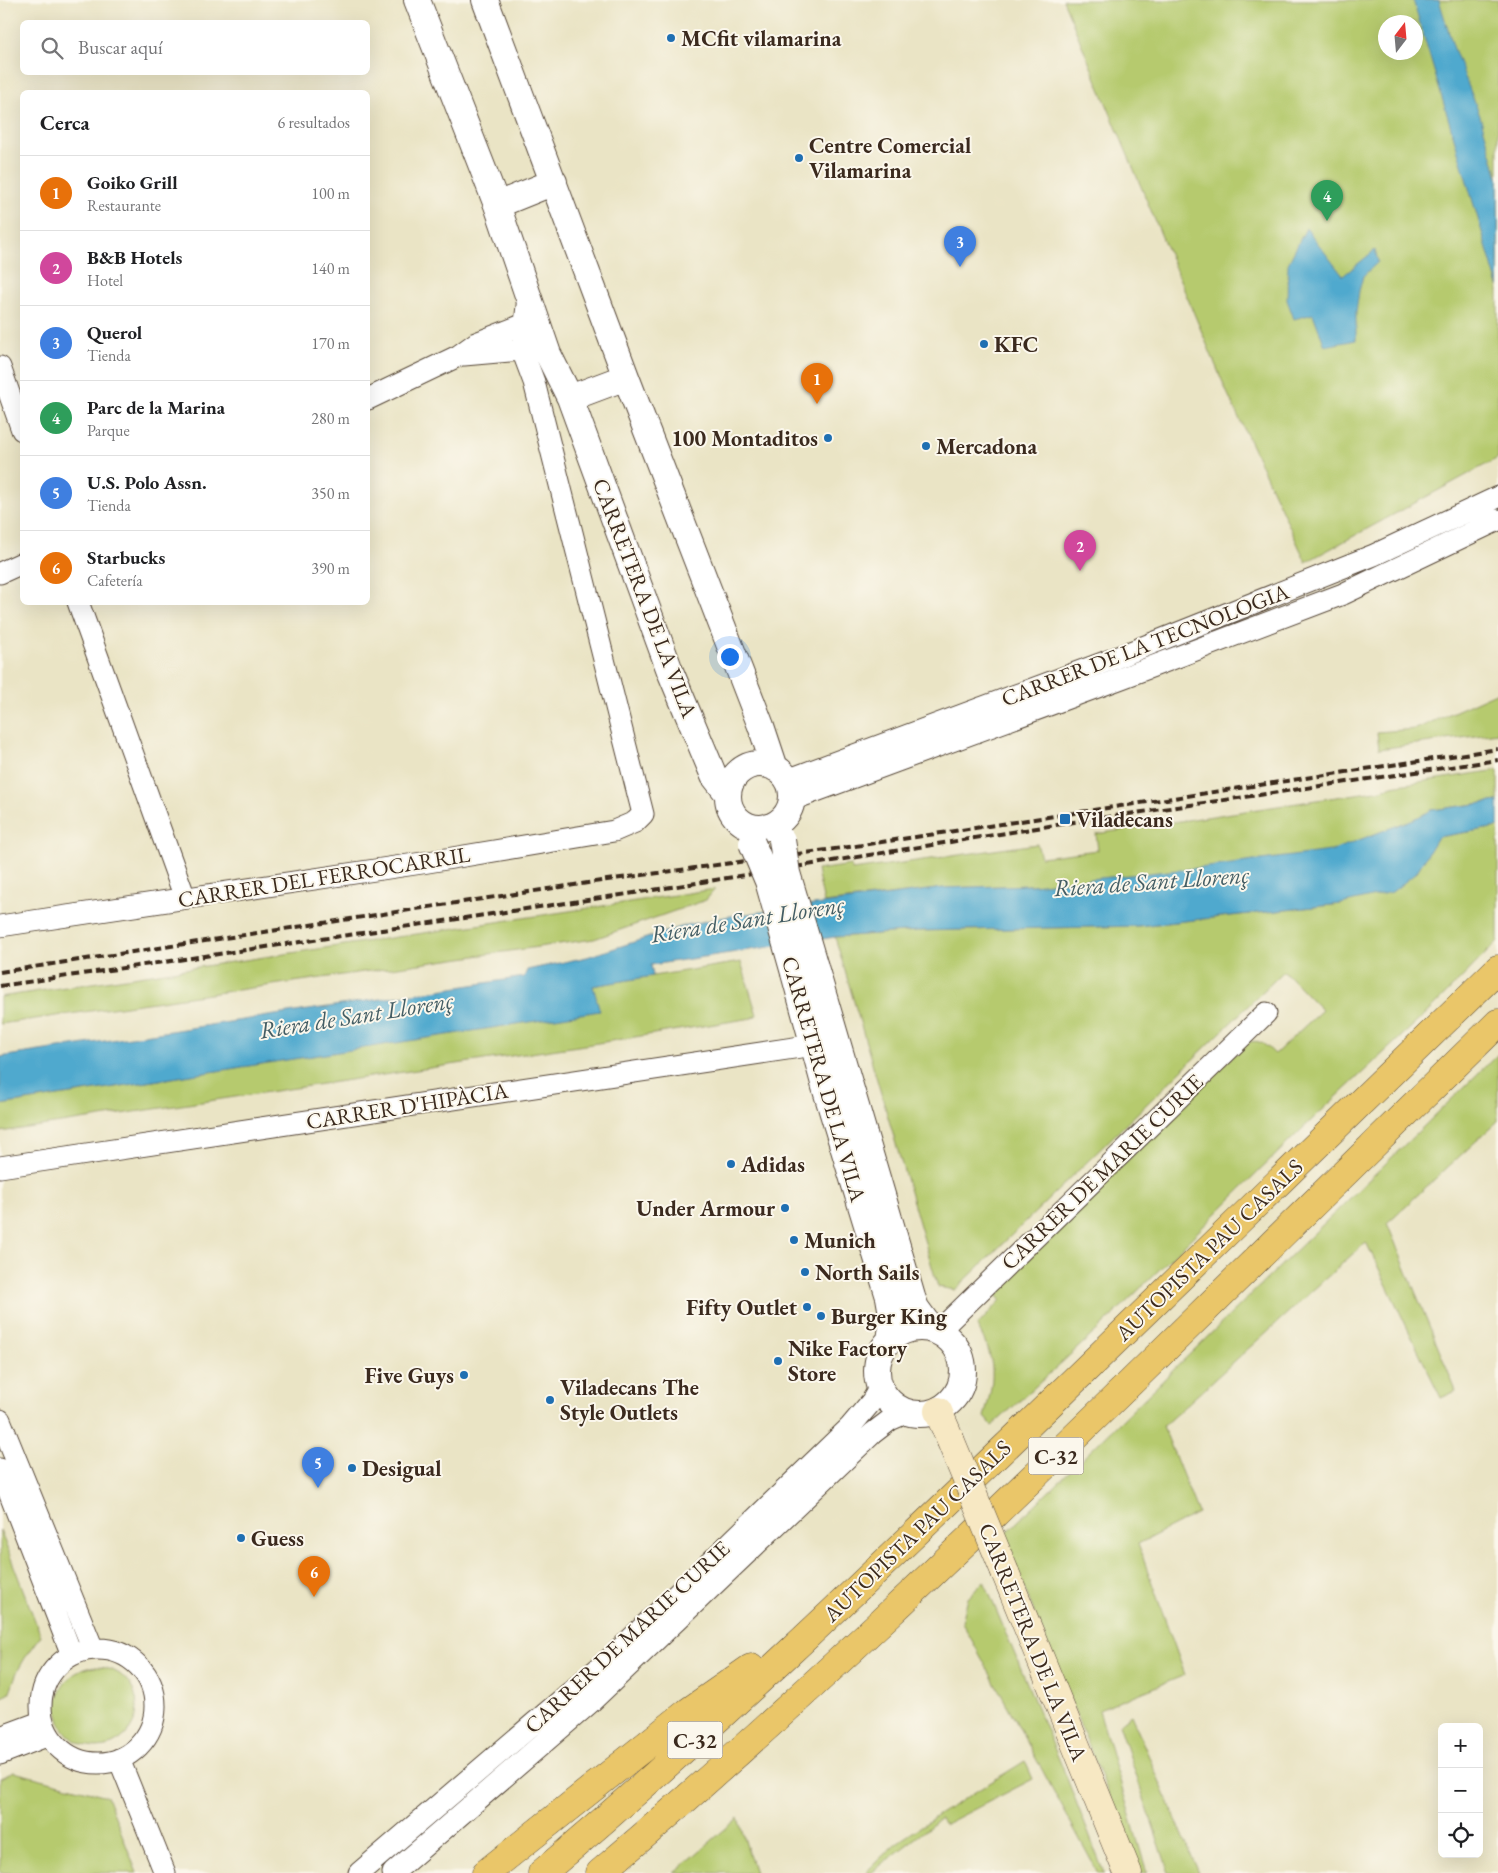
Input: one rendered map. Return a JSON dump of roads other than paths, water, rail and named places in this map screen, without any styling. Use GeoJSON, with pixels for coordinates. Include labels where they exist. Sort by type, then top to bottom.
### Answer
{"type":"FeatureCollection","features":[{"type":"Feature","properties":{"kind":"highway","name":"AUTOPISTA PAU CASALS"},"geometry":{"type":"LineString","coordinates":[[542,1873],[654,1778],[844,1602],[1498,969]]}},
{"type":"Feature","properties":{"kind":"highway","name":"AUTOPISTA PAU CASALS"},"geometry":{"type":"LineString","coordinates":[[600,1873],[682,1804],[817,1683],[1017,1494],[1498,1023]]}},
{"type":"Feature","properties":{"kind":"highway"},"geometry":{"type":"LineString","coordinates":[[486,1873],[688,1712],[844,1602]]}},
{"type":"Feature","properties":{"kind":"main road","name":"CARRETERA DE LA VILA"},"geometry":{"type":"LineString","coordinates":[[938,1411],[1128,1873]]}},
{"type":"Feature","properties":{"kind":"street","name":"CARRETERA DE LA VILA"},"geometry":{"type":"LineString","coordinates":[[417,0],[497,205],[548,354],[570,398],[670,671],[714,776],[728,794]]}},
{"type":"Feature","properties":{"kind":"street","name":"CARRETERA DE LA VILA"},"geometry":{"type":"LineString","coordinates":[[485,0],[626,377],[738,665],[783,802],[787,873],[804,970],[814,1045],[889,1297],[893,1320],[890,1340]]}},
{"type":"Feature","properties":{"kind":"street"},"geometry":{"type":"LineString","coordinates":[[497,205],[554,182]]}},
{"type":"Feature","properties":{"kind":"street"},"geometry":{"type":"LineString","coordinates":[[522,350],[528,297]]}},
{"type":"Feature","properties":{"kind":"street"},"geometry":{"type":"LineString","coordinates":[[370,398],[458,356],[476,343],[525,324]]}},
{"type":"Feature","properties":{"kind":"street"},"geometry":{"type":"LineString","coordinates":[[458,356],[522,350],[548,354]]}},
{"type":"Feature","properties":{"kind":"street","name":"CARRER DEL FERROCARRIL"},"geometry":{"type":"LineString","coordinates":[[0,926],[422,863],[614,831],[625,827],[643,814],[534,382],[522,350]]}},
{"type":"Feature","properties":{"kind":"street"},"geometry":{"type":"LineString","coordinates":[[0,367],[20,424]]}},
{"type":"Feature","properties":{"kind":"street"},"geometry":{"type":"LineString","coordinates":[[570,398],[626,377]]}},
{"type":"Feature","properties":{"kind":"street","name":"CARRER DE LA TECNOLOGIA"},"geometry":{"type":"LineString","coordinates":[[783,802],[1121,656],[1374,555],[1498,497]]}},
{"type":"Feature","properties":{"kind":"street","name":"CARRER DE LA TECNOLOGIA"},"geometry":{"type":"LineString","coordinates":[[783,802],[1122,678],[1343,594],[1498,520]]}},
{"type":"Feature","properties":{"kind":"street"},"geometry":{"type":"LineString","coordinates":[[0,573],[20,564]]}},
{"type":"Feature","properties":{"kind":"street"},"geometry":{"type":"LineString","coordinates":[[79,605],[184,898]]}},
{"type":"Feature","properties":{"kind":"street"},"geometry":{"type":"LineString","coordinates":[[757,764],[783,802],[771,826],[746,832],[730,809],[728,794],[731,782],[744,768],[757,764]]}},
{"type":"Feature","properties":{"kind":"street","name":"CARRETERA DE LA VILA"},"geometry":{"type":"LineString","coordinates":[[746,832],[768,880],[804,970],[916,1308],[936,1331]]}},
{"type":"Feature","properties":{"kind":"street","name":"CARRER DE MARIE CURIE"},"geometry":{"type":"LineString","coordinates":[[936,1331],[949,1321],[1266,1013]]}},
{"type":"Feature","properties":{"kind":"street","name":"CARRER D'HIPÀCIA"},"geometry":{"type":"LineString","coordinates":[[0,1167],[814,1045]]}},
{"type":"Feature","properties":{"kind":"street"},"geometry":{"type":"LineString","coordinates":[[923,1328],[936,1331],[949,1339],[961,1357],[963,1373],[960,1388],[955,1398],[938,1411],[916,1415],[906,1413],[895,1407],[880,1388],[877,1367],[883,1348],[890,1340],[905,1330],[923,1328]]}},
{"type":"Feature","properties":{"kind":"street","name":"CARRER DE MARIE CURIE"},"geometry":{"type":"LineString","coordinates":[[359,1873],[614,1655],[850,1427],[872,1401],[880,1388]]}},
{"type":"Feature","properties":{"kind":"street","name":"CARRER DE MARIE CURIE"},"geometry":{"type":"LineString","coordinates":[[393,1873],[592,1701],[873,1432],[890,1420],[906,1413]]}},
{"type":"Feature","properties":{"kind":"street"},"geometry":{"type":"LineString","coordinates":[[0,1420],[93,1649]]}},
{"type":"Feature","properties":{"kind":"street"},"geometry":{"type":"LineString","coordinates":[[0,1469],[72,1656]]}},
{"type":"Feature","properties":{"kind":"street"},"geometry":{"type":"LineString","coordinates":[[93,1649],[110,1650],[125,1656],[139,1666],[149,1680],[154,1696],[155,1712],[149,1732],[136,1748],[119,1759],[103,1762],[87,1762],[72,1757],[59,1747],[46,1728],[41,1702],[46,1683],[56,1667],[72,1656],[93,1649]]}},
{"type":"Feature","properties":{"kind":"street"},"geometry":{"type":"LineString","coordinates":[[0,1737],[46,1728]]}},
{"type":"Feature","properties":{"kind":"street"},"geometry":{"type":"LineString","coordinates":[[0,1754],[46,1728]]}},
{"type":"Feature","properties":{"kind":"street"},"geometry":{"type":"LineString","coordinates":[[119,1759],[165,1873]]}},
{"type":"Feature","properties":{"kind":"water"},"geometry":{"type":"Polygon","coordinates":[[[1413,0],[1439,0],[1453,46],[1480,116],[1498,177],[1498,286],[1423,34],[1423,15],[1417,15],[1413,0]]]}},
{"type":"Feature","properties":{"kind":"water"},"geometry":{"type":"Polygon","coordinates":[[[1306,228],[1343,276],[1375,250],[1378,262],[1363,276],[1359,291],[1356,312],[1356,340],[1325,346],[1313,314],[1294,319],[1287,300],[1288,264],[1306,228]]]}},
{"type":"Feature","properties":{"kind":"water","name":"Riera de Sant Llorenç"},"geometry":{"type":"Polygon","coordinates":[[[1498,801],[1498,827],[1438,837],[1416,873],[1392,892],[1341,904],[1138,926],[918,931],[835,937],[651,965],[653,976],[593,986],[600,1011],[0,1105],[0,1057],[524,977],[527,970],[587,957],[687,925],[730,916],[944,888],[1032,885],[1208,867],[1330,851],[1414,819],[1432,810],[1498,801]]]}},
{"type":"Feature","properties":{"kind":"railway"},"geometry":{"type":"LineString","coordinates":[[0,972],[614,879],[849,847],[1498,749]]}},
{"type":"Feature","properties":{"kind":"railway"},"geometry":{"type":"LineString","coordinates":[[0,986],[628,894],[1074,822],[1498,760]]}},
{"type":"Feature","properties":{"kind":"place","name":"MCfit vilamarina"},"geometry":{"type":"Point","coordinates":[671,38]}},
{"type":"Feature","properties":{"kind":"place","name":"Centre Comercial Vilamarina"},"geometry":{"type":"Point","coordinates":[799,158]}},
{"type":"Feature","properties":{"kind":"place","name":"Parc de la Marina"},"geometry":{"type":"Point","coordinates":[1327,221]}},
{"type":"Feature","properties":{"kind":"place","name":"Querol"},"geometry":{"type":"Point","coordinates":[960,267]}},
{"type":"Feature","properties":{"kind":"place","name":"KFC"},"geometry":{"type":"Point","coordinates":[984,344]}},
{"type":"Feature","properties":{"kind":"place","name":"Goiko Grill"},"geometry":{"type":"Point","coordinates":[817,404]}},
{"type":"Feature","properties":{"kind":"place","name":"100 Montaditos"},"geometry":{"type":"Point","coordinates":[828,438]}},
{"type":"Feature","properties":{"kind":"place","name":"Mercadona"},"geometry":{"type":"Point","coordinates":[926,446]}},
{"type":"Feature","properties":{"kind":"place","name":"B&B Hotels"},"geometry":{"type":"Point","coordinates":[1080,571]}},
{"type":"Feature","properties":{"kind":"place","name":"Viladecans"},"geometry":{"type":"Point","coordinates":[1065,819]}},
{"type":"Feature","properties":{"kind":"place","name":"Adidas"},"geometry":{"type":"Point","coordinates":[731,1164]}},
{"type":"Feature","properties":{"kind":"place","name":"Under Armour"},"geometry":{"type":"Point","coordinates":[785,1208]}},
{"type":"Feature","properties":{"kind":"place","name":"Munich"},"geometry":{"type":"Point","coordinates":[794,1240]}},
{"type":"Feature","properties":{"kind":"place","name":"North Sails"},"geometry":{"type":"Point","coordinates":[805,1272]}},
{"type":"Feature","properties":{"kind":"place","name":"Fifty Outlet"},"geometry":{"type":"Point","coordinates":[807,1307]}},
{"type":"Feature","properties":{"kind":"place","name":"Burger King"},"geometry":{"type":"Point","coordinates":[821,1316]}},
{"type":"Feature","properties":{"kind":"place","name":"Nike Factory Store"},"geometry":{"type":"Point","coordinates":[778,1361]}},
{"type":"Feature","properties":{"kind":"place","name":"Five Guys"},"geometry":{"type":"Point","coordinates":[464,1375]}},
{"type":"Feature","properties":{"kind":"place","name":"Viladecans The Style Outlets"},"geometry":{"type":"Point","coordinates":[550,1400]}},
{"type":"Feature","properties":{"kind":"place","name":"Desigual"},"geometry":{"type":"Point","coordinates":[352,1468]}},
{"type":"Feature","properties":{"kind":"place","name":"U.S. Polo Assn."},"geometry":{"type":"Point","coordinates":[318,1488]}},
{"type":"Feature","properties":{"kind":"place","name":"Guess"},"geometry":{"type":"Point","coordinates":[241,1538]}},
{"type":"Feature","properties":{"kind":"place","name":"Starbucks"},"geometry":{"type":"Point","coordinates":[314,1597]}}]}
